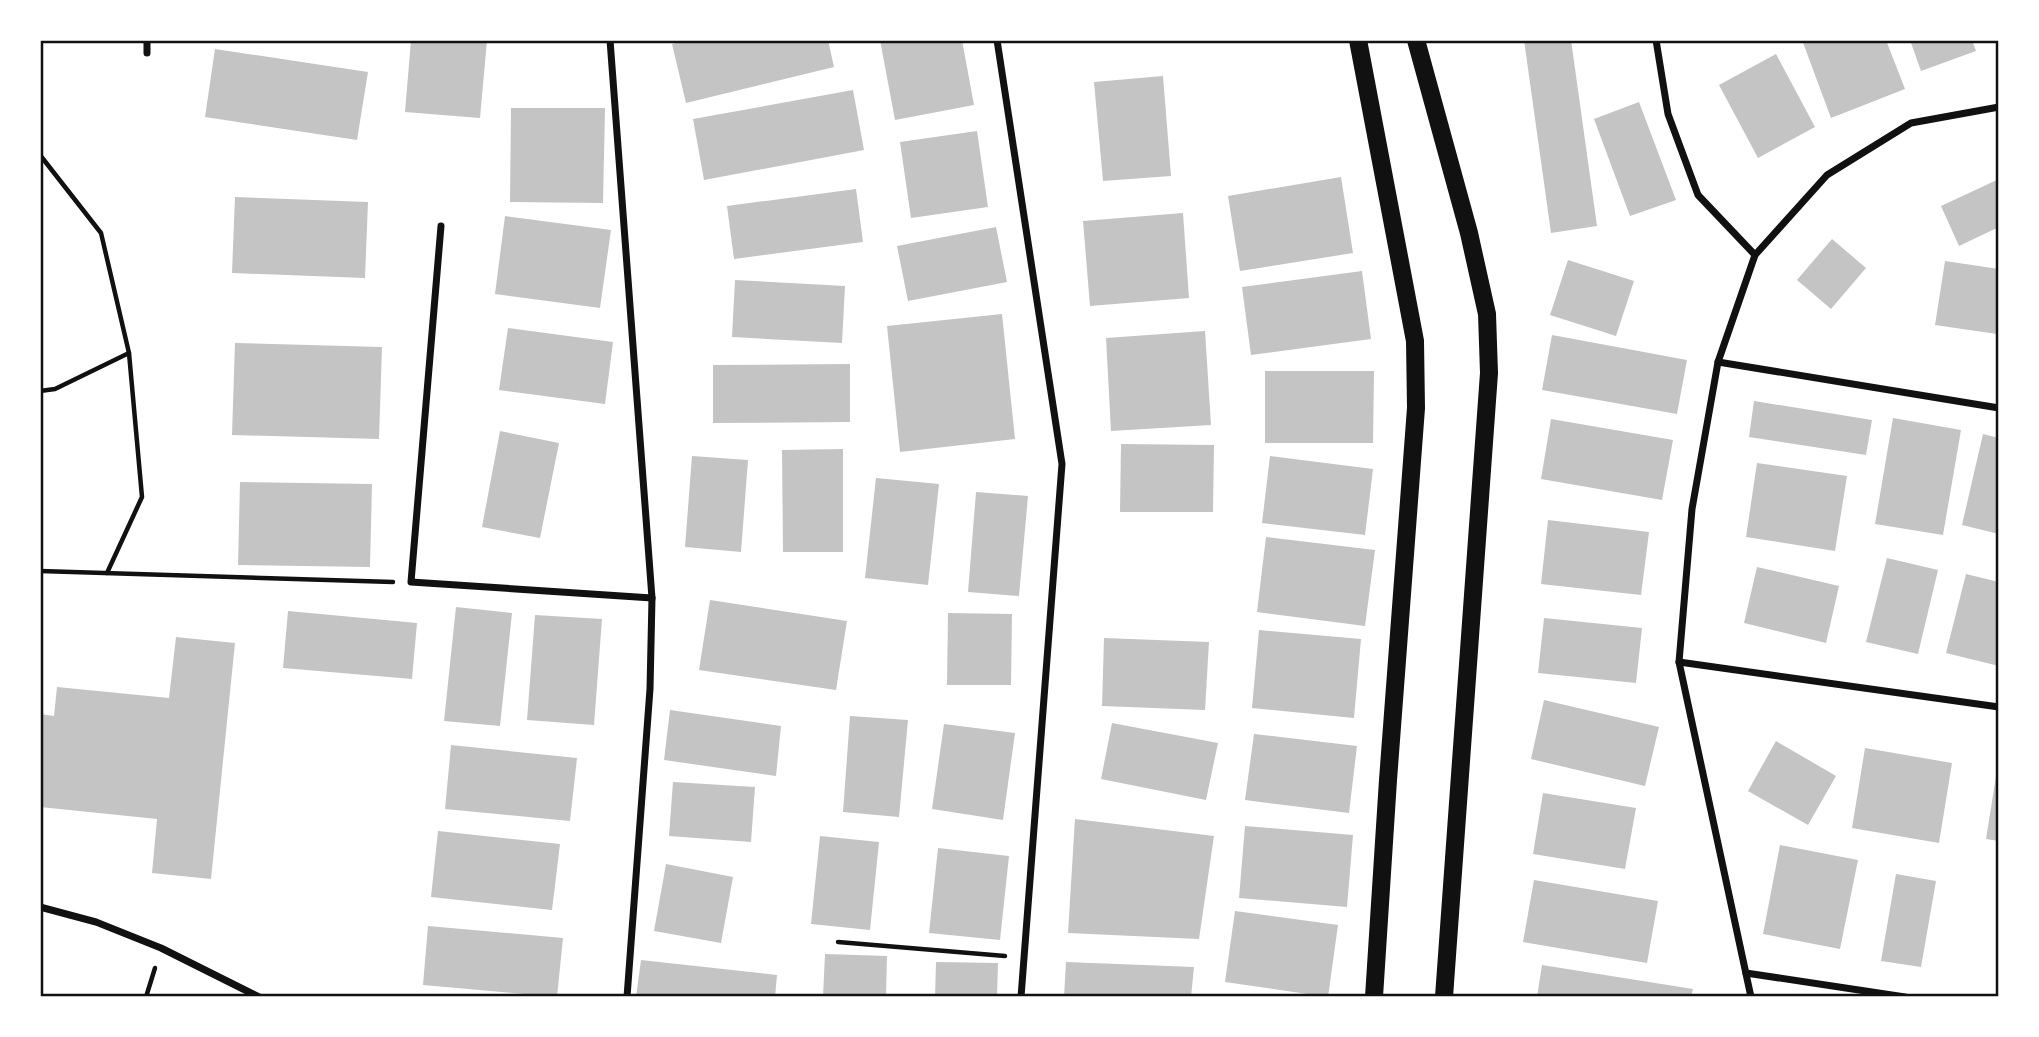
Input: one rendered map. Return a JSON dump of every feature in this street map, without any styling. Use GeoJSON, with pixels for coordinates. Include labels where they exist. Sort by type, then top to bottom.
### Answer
{"type":"FeatureCollection","features":[{"type":"Feature","properties":{"kind":"main road"},"geometry":{"type":"LineString","coordinates":[[1358,40],[1415,341],[1416,408],[1374,997]]}},
{"type":"Feature","properties":{"kind":"main road"},"geometry":{"type":"LineString","coordinates":[[1416,40],[1469,233],[1487,314],[1489,373],[1444,997]]}},
{"type":"Feature","properties":{"kind":"street"},"geometry":{"type":"LineString","coordinates":[[147,40],[147,52]]}},
{"type":"Feature","properties":{"kind":"street"},"geometry":{"type":"LineString","coordinates":[[610,40],[652,598],[650,689],[627,997]]}},
{"type":"Feature","properties":{"kind":"street"},"geometry":{"type":"LineString","coordinates":[[997,40],[1062,464],[1021,997]]}},
{"type":"Feature","properties":{"kind":"street"},"geometry":{"type":"LineString","coordinates":[[1656,40],[1668,114],[1698,195],[1755,255]]}},
{"type":"Feature","properties":{"kind":"street"},"geometry":{"type":"LineString","coordinates":[[1751,997],[1679,662],[1692,509],[1718,362],[1755,255],[1826,174],[1911,123],[1999,107]]}},
{"type":"Feature","properties":{"kind":"street"},"geometry":{"type":"LineString","coordinates":[[441,226],[411,582],[652,598]]}},
{"type":"Feature","properties":{"kind":"street"},"geometry":{"type":"LineString","coordinates":[[1718,362],[1999,408]]}},
{"type":"Feature","properties":{"kind":"street"},"geometry":{"type":"LineString","coordinates":[[1679,662],[1999,707]]}},
{"type":"Feature","properties":{"kind":"street"},"geometry":{"type":"LineString","coordinates":[[40,907],[96,922],[162,948],[259,997]]}},
{"type":"Feature","properties":{"kind":"street"},"geometry":{"type":"LineString","coordinates":[[1746,973],[1905,997]]}},
{"type":"Feature","properties":{"kind":"path"},"geometry":{"type":"LineString","coordinates":[[40,155],[101,233],[129,353],[142,497],[107,573]]}},
{"type":"Feature","properties":{"kind":"path"},"geometry":{"type":"LineString","coordinates":[[40,391],[55,389],[129,353]]}},
{"type":"Feature","properties":{"kind":"path"},"geometry":{"type":"LineString","coordinates":[[40,570],[411,582]]}},
{"type":"Feature","properties":{"kind":"path"},"geometry":{"type":"LineString","coordinates":[[838,942],[1024,957]]}},
{"type":"Feature","properties":{"kind":"path"},"geometry":{"type":"LineString","coordinates":[[146,997],[162,948]]}},
{"type":"Feature","properties":{"kind":"building"},"geometry":{"type":"Polygon","coordinates":[[[411,40],[487,40],[480,118],[405,112],[411,40]]]}},
{"type":"Feature","properties":{"kind":"building"},"geometry":{"type":"Polygon","coordinates":[[[689,40],[828,40],[834,67],[686,103],[672,44],[689,40]]]}},
{"type":"Feature","properties":{"kind":"building"},"geometry":{"type":"Polygon","coordinates":[[[880,40],[962,40],[974,105],[895,120],[880,40]]]}},
{"type":"Feature","properties":{"kind":"building"},"geometry":{"type":"Polygon","coordinates":[[[1524,40],[1571,40],[1597,226],[1551,233],[1524,40]]]}},
{"type":"Feature","properties":{"kind":"building"},"geometry":{"type":"Polygon","coordinates":[[[1802,40],[1886,40],[1905,89],[1831,118],[1802,40]]]}},
{"type":"Feature","properties":{"kind":"building"},"geometry":{"type":"Polygon","coordinates":[[[1910,40],[1972,40],[1976,51],[1921,71],[1910,40]]]}},
{"type":"Feature","properties":{"kind":"building"},"geometry":{"type":"Polygon","coordinates":[[[215,49],[368,72],[357,140],[205,117],[215,49]]]}},
{"type":"Feature","properties":{"kind":"building"},"geometry":{"type":"Polygon","coordinates":[[[1776,54],[1815,127],[1758,158],[1719,85],[1776,54]]]}},
{"type":"Feature","properties":{"kind":"building"},"geometry":{"type":"Polygon","coordinates":[[[1163,76],[1171,176],[1103,181],[1094,82],[1163,76]]]}},
{"type":"Feature","properties":{"kind":"building"},"geometry":{"type":"Polygon","coordinates":[[[853,90],[864,150],[704,180],[693,119],[853,90]]]}},
{"type":"Feature","properties":{"kind":"building"},"geometry":{"type":"Polygon","coordinates":[[[1639,102],[1676,200],[1630,216],[1594,119],[1639,102]]]}},
{"type":"Feature","properties":{"kind":"building"},"geometry":{"type":"Polygon","coordinates":[[[511,108],[605,108],[603,203],[510,202],[511,108]]]}},
{"type":"Feature","properties":{"kind":"building"},"geometry":{"type":"Polygon","coordinates":[[[977,131],[988,207],[911,218],[900,142],[977,131]]]}},
{"type":"Feature","properties":{"kind":"building"},"geometry":{"type":"Polygon","coordinates":[[[1341,177],[1353,253],[1240,271],[1228,196],[1341,177]]]}},
{"type":"Feature","properties":{"kind":"building"},"geometry":{"type":"Polygon","coordinates":[[[1999,179],[1999,227],[1959,246],[1941,206],[1999,179]]]}},
{"type":"Feature","properties":{"kind":"building"},"geometry":{"type":"Polygon","coordinates":[[[856,189],[863,242],[734,259],[727,206],[856,189]]]}},
{"type":"Feature","properties":{"kind":"building"},"geometry":{"type":"Polygon","coordinates":[[[235,197],[368,202],[365,278],[232,273],[235,197]]]}},
{"type":"Feature","properties":{"kind":"building"},"geometry":{"type":"Polygon","coordinates":[[[1183,213],[1189,298],[1090,306],[1083,221],[1183,213]]]}},
{"type":"Feature","properties":{"kind":"building"},"geometry":{"type":"Polygon","coordinates":[[[505,216],[611,230],[600,308],[495,294],[505,216]]]}},
{"type":"Feature","properties":{"kind":"building"},"geometry":{"type":"Polygon","coordinates":[[[996,227],[1007,282],[908,301],[897,246],[996,227]]]}},
{"type":"Feature","properties":{"kind":"building"},"geometry":{"type":"Polygon","coordinates":[[[1832,239],[1866,268],[1831,309],[1797,280],[1832,239]]]}},
{"type":"Feature","properties":{"kind":"building"},"geometry":{"type":"Polygon","coordinates":[[[1568,260],[1634,281],[1616,336],[1550,315],[1568,260]]]}},
{"type":"Feature","properties":{"kind":"building"},"geometry":{"type":"Polygon","coordinates":[[[1945,261],[1999,269],[1997,334],[1935,325],[1945,261]]]}},
{"type":"Feature","properties":{"kind":"building"},"geometry":{"type":"Polygon","coordinates":[[[1362,271],[1371,339],[1251,355],[1242,287],[1362,271]]]}},
{"type":"Feature","properties":{"kind":"building"},"geometry":{"type":"Polygon","coordinates":[[[735,280],[845,286],[842,343],[732,337],[735,280]]]}},
{"type":"Feature","properties":{"kind":"building"},"geometry":{"type":"Polygon","coordinates":[[[1002,314],[1015,439],[900,452],[887,326],[1002,314]]]}},
{"type":"Feature","properties":{"kind":"building"},"geometry":{"type":"Polygon","coordinates":[[[508,328],[613,342],[605,404],[499,390],[508,328]]]}},
{"type":"Feature","properties":{"kind":"building"},"geometry":{"type":"Polygon","coordinates":[[[1205,331],[1211,425],[1111,431],[1106,338],[1205,331]]]}},
{"type":"Feature","properties":{"kind":"building"},"geometry":{"type":"Polygon","coordinates":[[[1552,335],[1687,360],[1677,414],[1542,390],[1552,335]]]}},
{"type":"Feature","properties":{"kind":"building"},"geometry":{"type":"Polygon","coordinates":[[[235,343],[382,347],[379,439],[232,435],[235,343]]]}},
{"type":"Feature","properties":{"kind":"building"},"geometry":{"type":"Polygon","coordinates":[[[850,364],[850,422],[713,423],[713,365],[850,364]]]}},
{"type":"Feature","properties":{"kind":"building"},"geometry":{"type":"Polygon","coordinates":[[[1265,371],[1374,371],[1373,443],[1265,443],[1265,371]]]}},
{"type":"Feature","properties":{"kind":"building"},"geometry":{"type":"Polygon","coordinates":[[[1754,401],[1872,420],[1866,455],[1749,437],[1754,401]]]}},
{"type":"Feature","properties":{"kind":"building"},"geometry":{"type":"Polygon","coordinates":[[[1893,418],[1961,430],[1943,535],[1875,524],[1893,418]]]}},
{"type":"Feature","properties":{"kind":"building"},"geometry":{"type":"Polygon","coordinates":[[[1551,419],[1673,440],[1662,500],[1541,479],[1551,419]]]}},
{"type":"Feature","properties":{"kind":"building"},"geometry":{"type":"Polygon","coordinates":[[[500,431],[559,443],[540,538],[482,527],[500,431]]]}},
{"type":"Feature","properties":{"kind":"building"},"geometry":{"type":"Polygon","coordinates":[[[1983,434],[1999,438],[1999,534],[1962,525],[1983,434]]]}},
{"type":"Feature","properties":{"kind":"building"},"geometry":{"type":"Polygon","coordinates":[[[1121,444],[1214,445],[1213,512],[1120,512],[1121,444]]]}},
{"type":"Feature","properties":{"kind":"building"},"geometry":{"type":"Polygon","coordinates":[[[843,449],[843,552],[783,552],[782,450],[843,449]]]}},
{"type":"Feature","properties":{"kind":"building"},"geometry":{"type":"Polygon","coordinates":[[[692,456],[748,460],[741,552],[685,547],[692,456]]]}},
{"type":"Feature","properties":{"kind":"building"},"geometry":{"type":"Polygon","coordinates":[[[1270,456],[1373,469],[1365,535],[1262,523],[1270,456]]]}},
{"type":"Feature","properties":{"kind":"building"},"geometry":{"type":"Polygon","coordinates":[[[1757,463],[1847,476],[1835,551],[1746,537],[1757,463]]]}},
{"type":"Feature","properties":{"kind":"building"},"geometry":{"type":"Polygon","coordinates":[[[876,478],[939,484],[928,585],[865,578],[876,478]]]}},
{"type":"Feature","properties":{"kind":"building"},"geometry":{"type":"Polygon","coordinates":[[[240,482],[372,484],[370,567],[238,565],[240,482]]]}},
{"type":"Feature","properties":{"kind":"building"},"geometry":{"type":"Polygon","coordinates":[[[976,492],[1028,496],[1019,596],[968,592],[976,492]]]}},
{"type":"Feature","properties":{"kind":"building"},"geometry":{"type":"Polygon","coordinates":[[[1548,520],[1649,532],[1641,595],[1541,584],[1548,520]]]}},
{"type":"Feature","properties":{"kind":"building"},"geometry":{"type":"Polygon","coordinates":[[[1266,537],[1375,550],[1365,626],[1257,612],[1266,537]]]}},
{"type":"Feature","properties":{"kind":"building"},"geometry":{"type":"Polygon","coordinates":[[[1887,558],[1938,570],[1918,654],[1866,642],[1887,558]]]}},
{"type":"Feature","properties":{"kind":"building"},"geometry":{"type":"Polygon","coordinates":[[[1757,567],[1839,586],[1826,643],[1744,623],[1757,567]]]}},
{"type":"Feature","properties":{"kind":"building"},"geometry":{"type":"Polygon","coordinates":[[[1966,574],[1999,582],[1999,666],[1946,653],[1966,574]]]}},
{"type":"Feature","properties":{"kind":"building"},"geometry":{"type":"Polygon","coordinates":[[[710,600],[847,621],[836,690],[699,670],[710,600]]]}},
{"type":"Feature","properties":{"kind":"building"},"geometry":{"type":"Polygon","coordinates":[[[456,607],[512,613],[500,726],[444,721],[456,607]]]}},
{"type":"Feature","properties":{"kind":"building"},"geometry":{"type":"Polygon","coordinates":[[[288,611],[417,623],[412,679],[283,668],[288,611]]]}},
{"type":"Feature","properties":{"kind":"building"},"geometry":{"type":"Polygon","coordinates":[[[948,613],[1012,614],[1011,685],[947,685],[948,613]]]}},
{"type":"Feature","properties":{"kind":"building"},"geometry":{"type":"Polygon","coordinates":[[[535,615],[602,619],[594,725],[527,720],[535,615]]]}},
{"type":"Feature","properties":{"kind":"building"},"geometry":{"type":"Polygon","coordinates":[[[1544,618],[1642,628],[1636,683],[1538,673],[1544,618]]]}},
{"type":"Feature","properties":{"kind":"building"},"geometry":{"type":"Polygon","coordinates":[[[1259,630],[1361,639],[1354,718],[1252,708],[1259,630]]]}},
{"type":"Feature","properties":{"kind":"building"},"geometry":{"type":"Polygon","coordinates":[[[176,637],[235,643],[211,879],[152,873],[157,819],[40,807],[40,714],[54,716],[57,687],[169,698],[176,637]]]}},
{"type":"Feature","properties":{"kind":"building"},"geometry":{"type":"Polygon","coordinates":[[[1104,638],[1209,642],[1205,710],[1102,706],[1104,638]]]}},
{"type":"Feature","properties":{"kind":"building"},"geometry":{"type":"Polygon","coordinates":[[[1544,700],[1659,727],[1645,786],[1531,759],[1544,700]]]}},
{"type":"Feature","properties":{"kind":"building"},"geometry":{"type":"Polygon","coordinates":[[[670,710],[781,726],[776,776],[664,760],[670,710]]]}},
{"type":"Feature","properties":{"kind":"building"},"geometry":{"type":"Polygon","coordinates":[[[850,716],[908,720],[899,817],[843,812],[850,716]]]}},
{"type":"Feature","properties":{"kind":"building"},"geometry":{"type":"Polygon","coordinates":[[[1112,723],[1218,743],[1206,800],[1101,779],[1112,723]]]}},
{"type":"Feature","properties":{"kind":"building"},"geometry":{"type":"Polygon","coordinates":[[[944,724],[1015,733],[1003,820],[932,809],[944,724]]]}},
{"type":"Feature","properties":{"kind":"building"},"geometry":{"type":"Polygon","coordinates":[[[1254,734],[1357,746],[1349,813],[1245,800],[1254,734]]]}},
{"type":"Feature","properties":{"kind":"building"},"geometry":{"type":"Polygon","coordinates":[[[1776,741],[1836,776],[1808,825],[1748,791],[1776,741]]]}},
{"type":"Feature","properties":{"kind":"building"},"geometry":{"type":"Polygon","coordinates":[[[451,745],[577,758],[570,821],[445,809],[451,745]]]}},
{"type":"Feature","properties":{"kind":"building"},"geometry":{"type":"Polygon","coordinates":[[[1865,748],[1952,763],[1939,843],[1852,828],[1865,748]]]}},
{"type":"Feature","properties":{"kind":"building"},"geometry":{"type":"Polygon","coordinates":[[[1999,770],[1999,841],[1986,839],[1999,770]]]}},
{"type":"Feature","properties":{"kind":"building"},"geometry":{"type":"Polygon","coordinates":[[[673,782],[755,787],[751,842],[669,836],[673,782]]]}},
{"type":"Feature","properties":{"kind":"building"},"geometry":{"type":"Polygon","coordinates":[[[1543,793],[1636,808],[1625,869],[1533,854],[1543,793]]]}},
{"type":"Feature","properties":{"kind":"building"},"geometry":{"type":"Polygon","coordinates":[[[1075,819],[1214,836],[1199,939],[1068,933],[1075,819]]]}},
{"type":"Feature","properties":{"kind":"building"},"geometry":{"type":"Polygon","coordinates":[[[1245,826],[1353,835],[1347,907],[1239,898],[1245,826]]]}},
{"type":"Feature","properties":{"kind":"building"},"geometry":{"type":"Polygon","coordinates":[[[438,831],[560,844],[552,910],[431,897],[438,831]]]}},
{"type":"Feature","properties":{"kind":"building"},"geometry":{"type":"Polygon","coordinates":[[[820,836],[879,842],[870,930],[811,924],[820,836]]]}},
{"type":"Feature","properties":{"kind":"building"},"geometry":{"type":"Polygon","coordinates":[[[1780,845],[1858,860],[1840,949],[1763,934],[1780,845]]]}},
{"type":"Feature","properties":{"kind":"building"},"geometry":{"type":"Polygon","coordinates":[[[938,848],[1009,856],[1000,940],[929,933],[938,848]]]}},
{"type":"Feature","properties":{"kind":"building"},"geometry":{"type":"Polygon","coordinates":[[[666,864],[733,877],[721,943],[654,931],[666,864]]]}},
{"type":"Feature","properties":{"kind":"building"},"geometry":{"type":"Polygon","coordinates":[[[1896,874],[1936,881],[1921,967],[1881,961],[1896,874]]]}},
{"type":"Feature","properties":{"kind":"building"},"geometry":{"type":"Polygon","coordinates":[[[1534,880],[1658,901],[1647,963],[1523,942],[1534,880]]]}},
{"type":"Feature","properties":{"kind":"building"},"geometry":{"type":"Polygon","coordinates":[[[1235,911],[1338,925],[1328,997],[1225,982],[1235,911]]]}},
{"type":"Feature","properties":{"kind":"building"},"geometry":{"type":"Polygon","coordinates":[[[428,926],[563,938],[557,997],[423,985],[428,926]]]}},
{"type":"Feature","properties":{"kind":"building"},"geometry":{"type":"Polygon","coordinates":[[[825,954],[887,956],[886,997],[823,997],[825,954]]]}},
{"type":"Feature","properties":{"kind":"building"},"geometry":{"type":"Polygon","coordinates":[[[641,960],[777,975],[775,997],[636,997],[641,960]]]}},
{"type":"Feature","properties":{"kind":"building"},"geometry":{"type":"Polygon","coordinates":[[[936,962],[998,963],[997,997],[935,997],[936,962]]]}},
{"type":"Feature","properties":{"kind":"building"},"geometry":{"type":"Polygon","coordinates":[[[1066,962],[1194,967],[1191,997],[1064,997],[1066,962]]]}},
{"type":"Feature","properties":{"kind":"building"},"geometry":{"type":"Polygon","coordinates":[[[1542,965],[1693,989],[1691,997],[1537,997],[1542,965]]]}}]}
